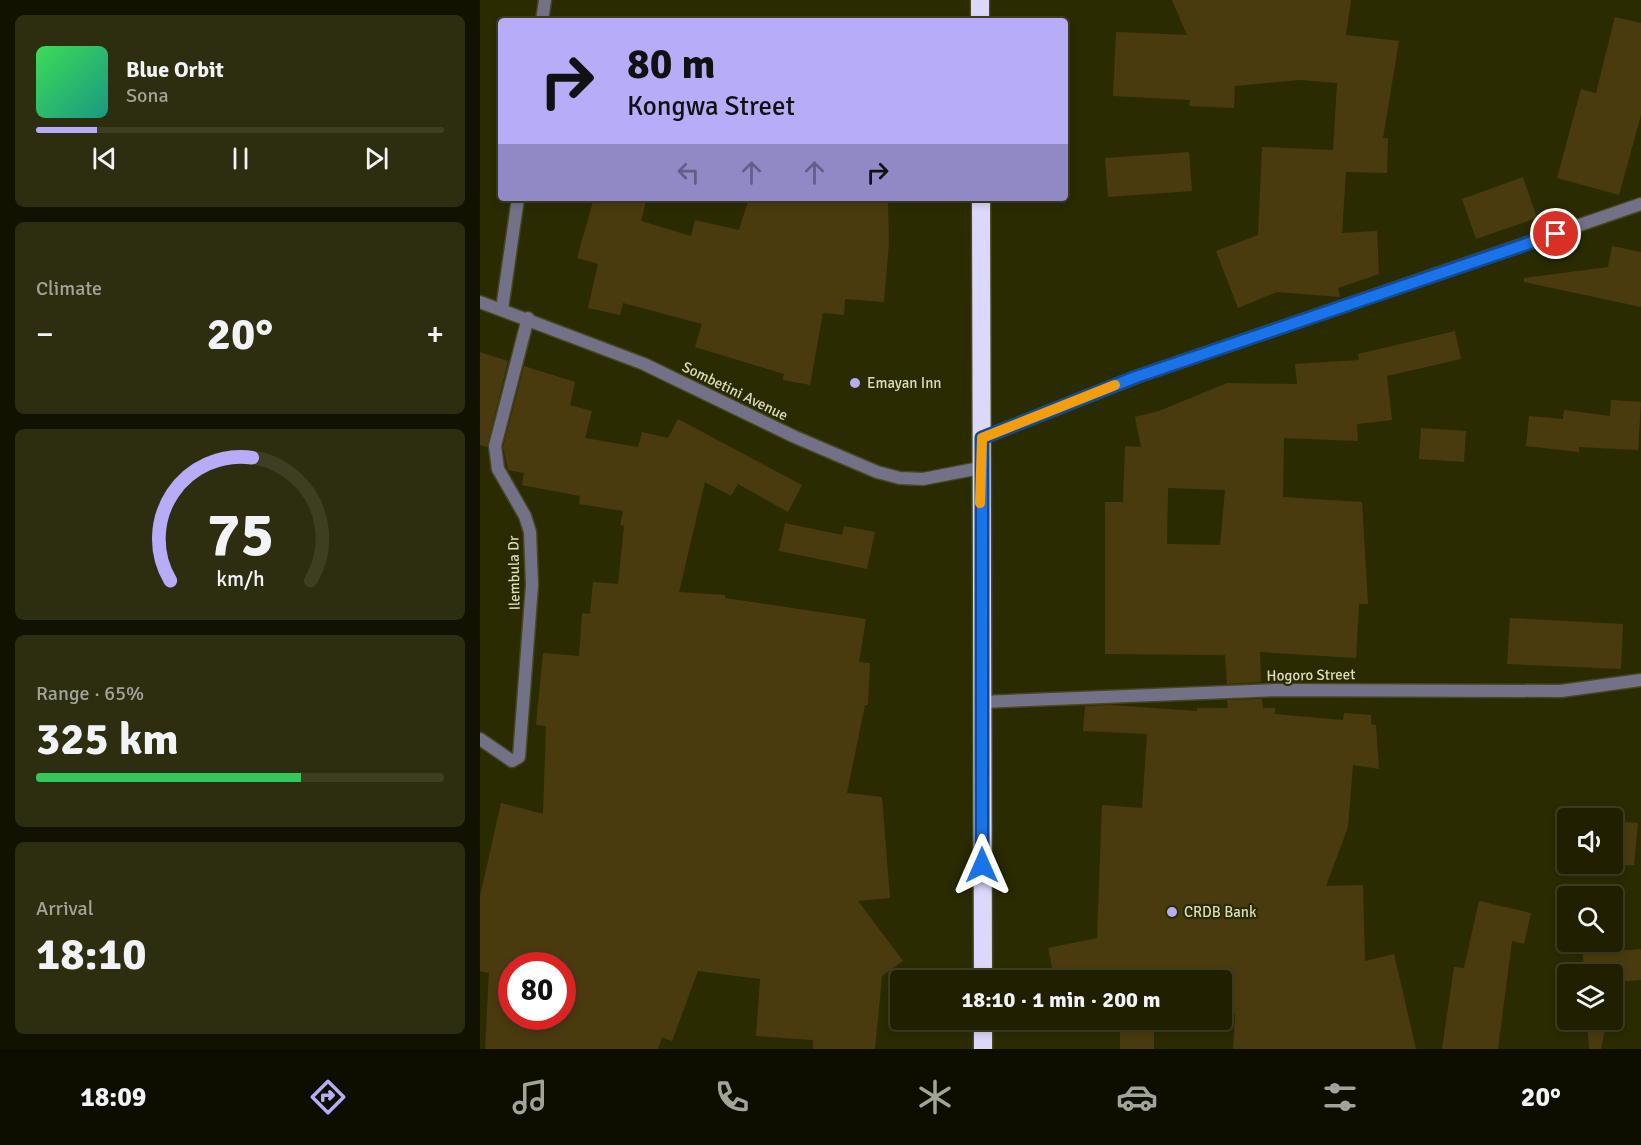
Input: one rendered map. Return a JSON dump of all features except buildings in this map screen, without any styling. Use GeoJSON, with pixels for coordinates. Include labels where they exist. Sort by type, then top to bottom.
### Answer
{"type":"FeatureCollection","features":[{"type":"Feature","properties":{"kind":"highway"},"geometry":{"type":"LineString","coordinates":[[980,0],[980,18]]}},
{"type":"Feature","properties":{"kind":"highway"},"geometry":{"type":"LineString","coordinates":[[981,201],[982,970]]}},
{"type":"Feature","properties":{"kind":"highway"},"geometry":{"type":"LineString","coordinates":[[983,1030],[983,1049]]}},
{"type":"Feature","properties":{"kind":"street"},"geometry":{"type":"LineString","coordinates":[[542,18],[545,0]]}},
{"type":"Feature","properties":{"kind":"street"},"geometry":{"type":"LineString","coordinates":[[502,309],[518,201]]}},
{"type":"Feature","properties":{"kind":"street"},"geometry":{"type":"LineString","coordinates":[[982,438],[1136,377],[1641,204]]}},
{"type":"Feature","properties":{"kind":"street","name":"Sombetini Avenue"},"geometry":{"type":"LineString","coordinates":[[480,302],[528,318],[644,364],[795,437],[877,472],[900,478],[923,480],[980,468]]}},
{"type":"Feature","properties":{"kind":"street","name":"Ilembula Dr"},"geometry":{"type":"LineString","coordinates":[[480,739],[512,761],[519,757],[532,585],[530,532],[525,516],[498,469],[495,446],[528,318]]}},
{"type":"Feature","properties":{"kind":"street","name":"Hogoro Street"},"geometry":{"type":"LineString","coordinates":[[982,702],[1265,690],[1550,692],[1641,680]]}},
{"type":"Feature","properties":{"kind":"slow traffic"},"geometry":{"type":"LineString","coordinates":[[980,503],[982,438],[1115,385]]}},
{"type":"Feature","properties":{"kind":"place","name":"Emayan Inn"},"geometry":{"type":"Point","coordinates":[855,383]}},
{"type":"Feature","properties":{"kind":"place","name":"CRDB Bank"},"geometry":{"type":"Point","coordinates":[1172,912]}},
{"type":"Feature","properties":{"kind":"route"},"geometry":{"type":"LineString","coordinates":[[982,865],[980,468],[982,438],[1136,377],[1556,234]]}}]}
